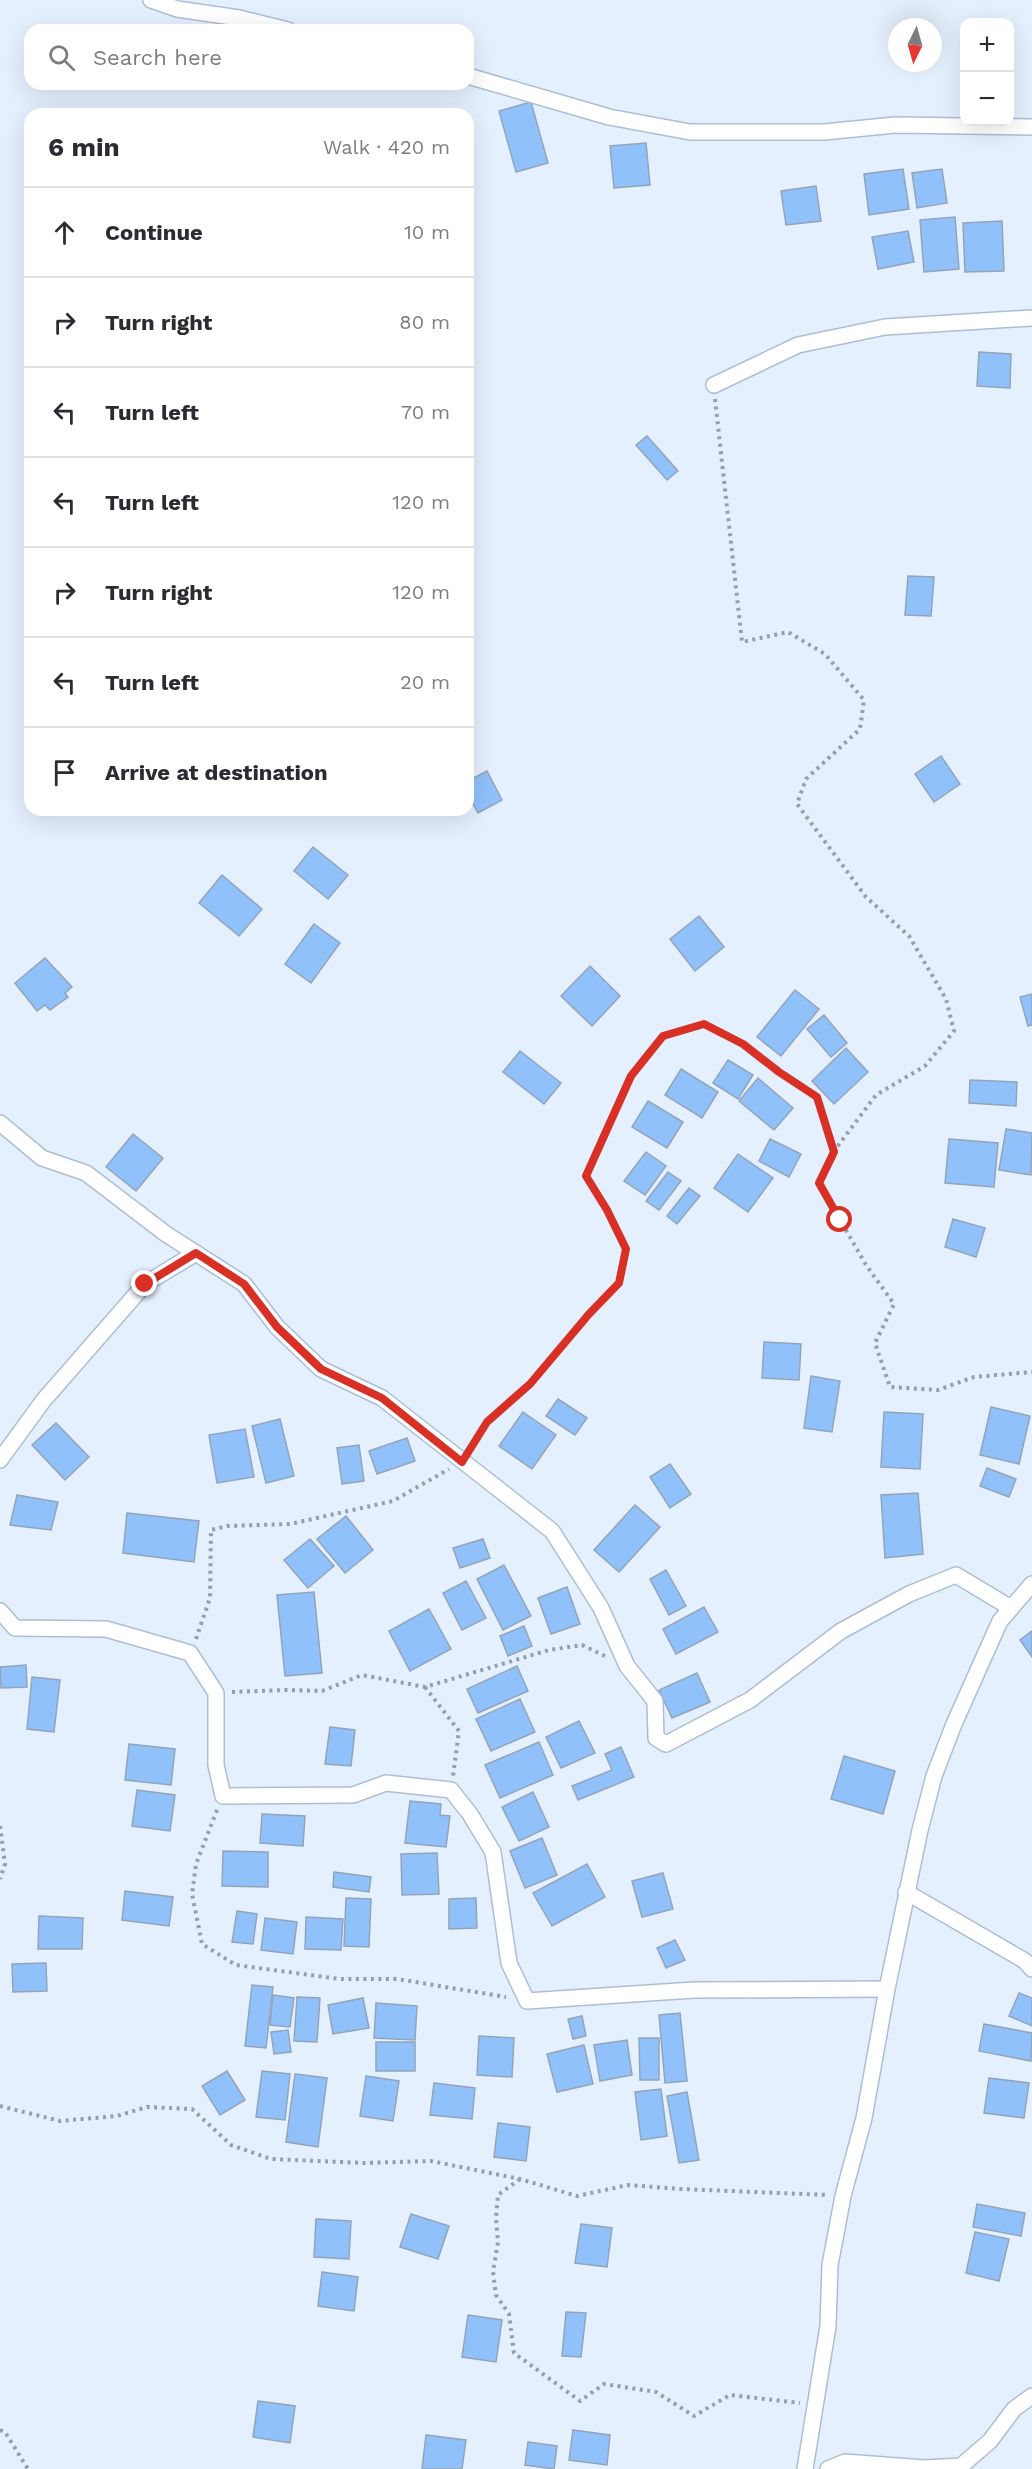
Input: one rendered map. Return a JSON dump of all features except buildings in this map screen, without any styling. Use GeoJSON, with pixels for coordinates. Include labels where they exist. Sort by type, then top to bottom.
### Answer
{"type":"FeatureCollection","features":[{"type":"Feature","properties":{"kind":"street"},"geometry":{"type":"LineString","coordinates":[[152,0],[177,9],[264,24]]}},
{"type":"Feature","properties":{"kind":"street"},"geometry":{"type":"LineString","coordinates":[[474,78],[609,117],[690,132],[824,132],[895,125],[1032,127]]}},
{"type":"Feature","properties":{"kind":"street"},"geometry":{"type":"LineString","coordinates":[[714,385],[798,345],[885,327],[1032,318]]}},
{"type":"Feature","properties":{"kind":"street"},"geometry":{"type":"LineString","coordinates":[[0,1123],[42,1158],[86,1173],[166,1234],[244,1284],[277,1327],[321,1369],[382,1398],[552,1531],[601,1608],[627,1666],[655,1701],[656,1738],[666,1744],[750,1700],[841,1631],[909,1594],[956,1575],[1011,1608]]}},
{"type":"Feature","properties":{"kind":"street"},"geometry":{"type":"LineString","coordinates":[[0,1460],[43,1401],[145,1284],[196,1253]]}},
{"type":"Feature","properties":{"kind":"street"},"geometry":{"type":"LineString","coordinates":[[805,2469],[828,2326],[830,2265],[843,2196],[864,2118],[906,1892],[934,1776],[954,1724],[1000,1621],[1032,1584]]}},
{"type":"Feature","properties":{"kind":"street"},"geometry":{"type":"LineString","coordinates":[[0,1611],[15,1628],[106,1629],[190,1653],[216,1693],[216,1765],[223,1796],[353,1796],[386,1783],[451,1790],[493,1852],[509,1963],[527,2001],[694,1990],[887,1989]]}},
{"type":"Feature","properties":{"kind":"street"},"geometry":{"type":"LineString","coordinates":[[906,1892],[1030,1963]]}},
{"type":"Feature","properties":{"kind":"street"},"geometry":{"type":"LineString","coordinates":[[828,2469],[845,2462],[924,2468],[961,2466],[990,2441],[1014,2409],[1032,2396]]}},
{"type":"Feature","properties":{"kind":"path"},"geometry":{"type":"LineString","coordinates":[[714,385],[742,642],[788,632],[825,654],[864,700],[860,729],[806,779],[797,804],[866,897],[909,936],[946,999],[954,1031],[925,1066],[876,1095],[834,1152],[819,1183],[867,1265],[894,1304],[875,1343],[890,1387],[938,1389],[974,1377],[1032,1372]]}},
{"type":"Feature","properties":{"kind":"path"},"geometry":{"type":"LineString","coordinates":[[190,1653],[210,1598],[211,1530],[227,1526],[290,1524],[393,1501],[462,1462],[487,1422],[530,1384],[589,1314],[619,1283],[626,1249],[607,1210],[586,1176],[631,1076],[663,1036],[704,1024],[743,1044],[779,1072],[817,1097],[834,1152]]}},
{"type":"Feature","properties":{"kind":"path"},"geometry":{"type":"LineString","coordinates":[[216,1693],[322,1691],[362,1675],[425,1687],[549,1650],[582,1645],[627,1666]]}},
{"type":"Feature","properties":{"kind":"path"},"geometry":{"type":"LineString","coordinates":[[425,1687],[459,1731],[451,1790]]}},
{"type":"Feature","properties":{"kind":"path"},"geometry":{"type":"LineString","coordinates":[[223,1796],[196,1864],[192,1894],[202,1944],[236,1965],[340,1979],[397,1979],[460,1987],[527,2001]]}},
{"type":"Feature","properties":{"kind":"path"},"geometry":{"type":"LineString","coordinates":[[0,1826],[5,1864],[0,1879]]}},
{"type":"Feature","properties":{"kind":"path"},"geometry":{"type":"LineString","coordinates":[[0,2106],[60,2121],[117,2116],[147,2107],[192,2109],[231,2145],[271,2159],[364,2163],[431,2161],[520,2179],[577,2196],[628,2185],[843,2196]]}},
{"type":"Feature","properties":{"kind":"path"},"geometry":{"type":"LineString","coordinates":[[520,2179],[498,2195],[498,2242],[493,2272],[496,2295],[508,2314],[514,2353],[580,2401],[604,2384],[656,2392],[694,2416],[730,2395],[816,2404]]}},
{"type":"Feature","properties":{"kind":"path"},"geometry":{"type":"LineString","coordinates":[[0,2430],[5,2432],[28,2469]]}},
{"type":"Feature","properties":{"kind":"route"},"geometry":{"type":"LineString","coordinates":[[145,1284],[196,1253],[244,1284],[277,1327],[321,1369],[382,1398],[462,1462],[487,1422],[530,1384],[589,1314],[619,1283],[626,1249],[607,1210],[586,1176],[631,1076],[663,1036],[704,1024],[743,1044],[779,1072],[817,1097],[834,1152],[819,1183],[840,1220]]}}]}
